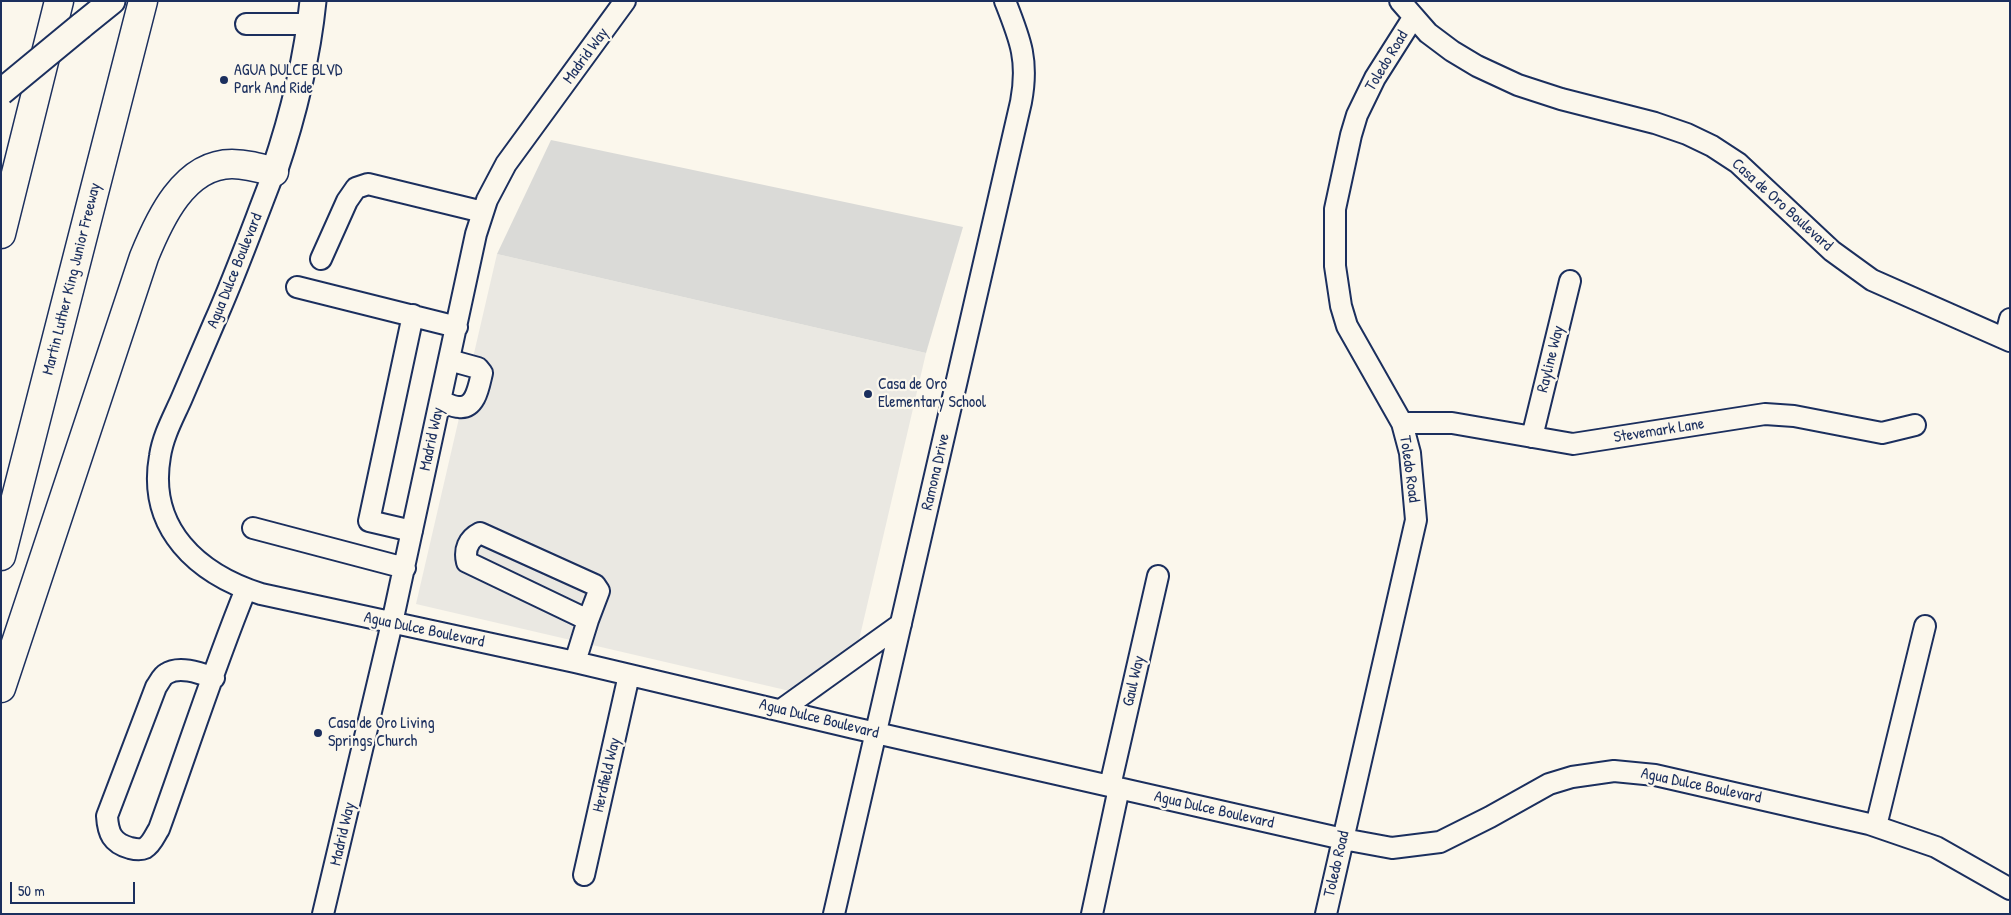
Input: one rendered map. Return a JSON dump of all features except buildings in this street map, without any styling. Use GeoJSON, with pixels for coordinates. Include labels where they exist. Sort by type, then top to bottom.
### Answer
{"type":"FeatureCollection","features":[{"type":"Feature","properties":{"kind":"highway"},"geometry":{"type":"LineString","coordinates":[[1,234],[59,1]]}},
{"type":"Feature","properties":{"kind":"highway","name":"Martin Luther King Junior Freeway"},"geometry":{"type":"LineString","coordinates":[[1,556],[143,1]]}},
{"type":"Feature","properties":{"kind":"highway"},"geometry":{"type":"LineString","coordinates":[[1,688],[144,258],[161,219],[182,189],[194,178],[209,169],[231,164],[254,166],[274,172]]}},
{"type":"Feature","properties":{"kind":"main road"},"geometry":{"type":"LineString","coordinates":[[1,92],[112,1]]}},
{"type":"Feature","properties":{"kind":"main road","name":"Agua Dulce Boulevard"},"geometry":{"type":"LineString","coordinates":[[274,172],[295,106],[311,13]]}},
{"type":"Feature","properties":{"kind":"street","name":"Madrid Way"},"geometry":{"type":"LineString","coordinates":[[323,914],[405,568],[476,234],[483,212],[487,200],[506,164],[625,1]]}},
{"type":"Feature","properties":{"kind":"street","name":"Ramona Drive"},"geometry":{"type":"LineString","coordinates":[[834,914],[1025,84],[1024,55],[1005,1]]}},
{"type":"Feature","properties":{"kind":"street","name":"Casa de Oro Boulevard"},"geometry":{"type":"LineString","coordinates":[[1400,1],[1428,33],[1452,51],[1477,66],[1518,85],[1561,99],[1655,123],[1687,134],[1712,146],[1738,163],[1832,251],[1872,280],[2008,333]]}},
{"type":"Feature","properties":{"kind":"street"},"geometry":{"type":"LineString","coordinates":[[246,24],[311,13]]}},
{"type":"Feature","properties":{"kind":"street","name":"Toledo Road"},"geometry":{"type":"LineString","coordinates":[[1326,914],[1416,520],[1410,453],[1402,423],[1347,326],[1337,286],[1334,228],[1339,191],[1357,115],[1375,78],[1413,18]]}},
{"type":"Feature","properties":{"kind":"street","name":"Agua Dulce Boulevard"},"geometry":{"type":"LineString","coordinates":[[274,172],[233,278],[169,426],[160,456],[160,492],[163,510],[170,527],[180,543],[192,556],[230,583],[246,589],[392,623],[575,662],[876,733],[1343,839],[1392,848],[1413,847],[1440,842],[1549,784],[1572,776],[1614,771],[1655,775],[1876,826],[1936,847],[2010,889]]}},
{"type":"Feature","properties":{"kind":"street"},"geometry":{"type":"LineString","coordinates":[[321,259],[347,201],[356,188],[368,184],[483,212]]}},
{"type":"Feature","properties":{"kind":"street","name":"Rayline Way"},"geometry":{"type":"LineString","coordinates":[[1532,437],[1570,281]]}},
{"type":"Feature","properties":{"kind":"street"},"geometry":{"type":"LineString","coordinates":[[297,287],[457,327]]}},
{"type":"Feature","properties":{"kind":"street"},"geometry":{"type":"LineString","coordinates":[[412,531],[369,521],[413,315]]}},
{"type":"Feature","properties":{"kind":"street"},"geometry":{"type":"LineString","coordinates":[[440,401],[460,408],[469,406],[474,400],[482,373],[478,368],[449,360]]}},
{"type":"Feature","properties":{"kind":"street","name":"Stevemark Lane"},"geometry":{"type":"LineString","coordinates":[[1402,423],[1452,423],[1573,444],[1765,414],[1794,416],[1882,433],[1915,425]]}},
{"type":"Feature","properties":{"kind":"street"},"geometry":{"type":"LineString","coordinates":[[253,528],[405,568]]}},
{"type":"Feature","properties":{"kind":"street"},"geometry":{"type":"LineString","coordinates":[[575,662],[599,591],[595,585],[491,537],[480,533],[473,536],[465,554],[467,562],[588,620]]}},
{"type":"Feature","properties":{"kind":"street","name":"Gaul Way"},"geometry":{"type":"LineString","coordinates":[[1092,914],[1115,787],[1158,576]]}},
{"type":"Feature","properties":{"kind":"street"},"geometry":{"type":"LineString","coordinates":[[214,678],[198,672],[182,670],[166,674],[156,687],[107,816],[111,838],[121,846],[134,849],[144,848],[152,842],[159,829],[214,678],[229,630],[246,589]]}},
{"type":"Feature","properties":{"kind":"street"},"geometry":{"type":"LineString","coordinates":[[781,710],[901,624]]}},
{"type":"Feature","properties":{"kind":"street"},"geometry":{"type":"LineString","coordinates":[[1876,826],[1925,626]]}},
{"type":"Feature","properties":{"kind":"street","name":"Herdfield Way"},"geometry":{"type":"LineString","coordinates":[[584,875],[629,675]]}},
{"type":"Feature","properties":{"kind":"shaded area"},"geometry":{"type":"Polygon","coordinates":[[[551,140],[963,227],[926,353],[497,254],[551,140]]]}},
{"type":"Feature","properties":{"kind":"shaded area"},"geometry":{"type":"Polygon","coordinates":[[[497,254],[926,353],[852,670],[820,698],[416,604],[497,254]]]}},
{"type":"Feature","properties":{"kind":"place","name":"AGUA DULCE BLVD Park And Ride"},"geometry":{"type":"Point","coordinates":[224,80]}},
{"type":"Feature","properties":{"kind":"place","name":"Casa de Oro Elementary School"},"geometry":{"type":"Point","coordinates":[868,394]}},
{"type":"Feature","properties":{"kind":"place","name":"Casa de Oro Living Springs Church"},"geometry":{"type":"Point","coordinates":[318,733]}}]}
